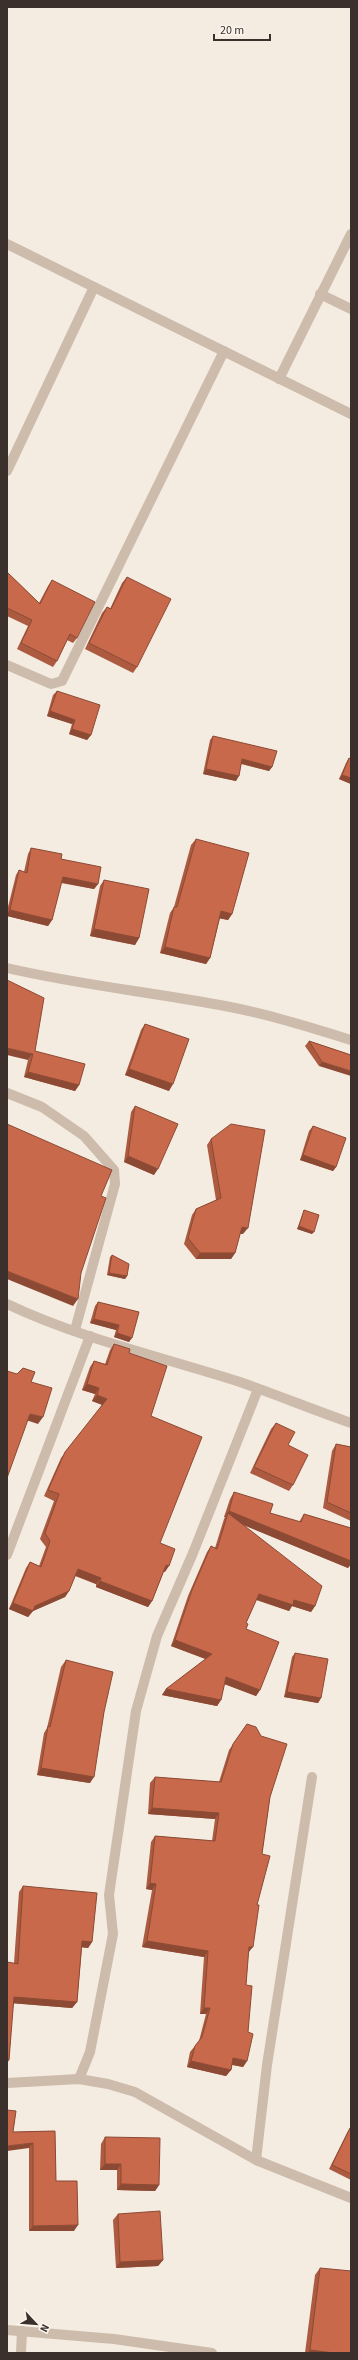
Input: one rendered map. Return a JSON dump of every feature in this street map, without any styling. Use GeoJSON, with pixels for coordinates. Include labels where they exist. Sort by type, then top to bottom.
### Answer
{"type":"FeatureCollection","features":[{"type":"Feature","properties":{"kind":"street"},"geometry":{"type":"LineString","coordinates":[[279,379],[351,234]]}},
{"type":"Feature","properties":{"kind":"street"},"geometry":{"type":"LineString","coordinates":[[7,244],[351,414]]}},
{"type":"Feature","properties":{"kind":"street"},"geometry":{"type":"LineString","coordinates":[[7,471],[94,287]]}},
{"type":"Feature","properties":{"kind":"street"},"geometry":{"type":"LineString","coordinates":[[320,294],[351,309]]}},
{"type":"Feature","properties":{"kind":"street"},"geometry":{"type":"LineString","coordinates":[[7,665],[51,684],[62,681],[224,351]]}},
{"type":"Feature","properties":{"kind":"street"},"geometry":{"type":"LineString","coordinates":[[7,968],[57,980],[225,1006],[268,1015],[351,1040]]}},
{"type":"Feature","properties":{"kind":"street"},"geometry":{"type":"LineString","coordinates":[[7,1093],[42,1107],[84,1136],[114,1170],[115,1184],[75,1330]]}},
{"type":"Feature","properties":{"kind":"street"},"geometry":{"type":"LineString","coordinates":[[7,1304],[32,1315],[90,1336],[258,1389],[351,1423]]}},
{"type":"Feature","properties":{"kind":"street"},"geometry":{"type":"LineString","coordinates":[[7,1555],[90,1336]]}},
{"type":"Feature","properties":{"kind":"street"},"geometry":{"type":"LineString","coordinates":[[79,2079],[90,2052],[113,1934],[109,1895],[136,1711],[157,1636],[194,1553],[258,1389]]}},
{"type":"Feature","properties":{"kind":"street"},"geometry":{"type":"LineString","coordinates":[[256,2160],[266,2065],[312,1777]]}},
{"type":"Feature","properties":{"kind":"street"},"geometry":{"type":"LineString","coordinates":[[7,2083],[79,2079],[108,2084],[136,2092],[256,2160],[351,2198]]}},
{"type":"Feature","properties":{"kind":"street"},"geometry":{"type":"LineString","coordinates":[[7,2330],[114,2339],[212,2353]]}},
{"type":"Feature","properties":{"kind":"street"},"geometry":{"type":"LineString","coordinates":[[22,2331],[22,2353]]}},
{"type":"Feature","properties":{"kind":"building"},"geometry":{"type":"Polygon","coordinates":[[[7,572],[40,604],[52,580],[95,602],[77,638],[70,634],[57,661],[21,643],[32,620],[7,608],[7,572]]]}},
{"type":"Feature","properties":{"kind":"building"},"geometry":{"type":"Polygon","coordinates":[[[127,577],[171,599],[137,667],[89,643],[107,607],[111,609],[127,577]]]}},
{"type":"Feature","properties":{"kind":"building"},"geometry":{"type":"Polygon","coordinates":[[[57,691],[100,705],[91,735],[72,729],[75,720],[50,711],[57,691]]]}},
{"type":"Feature","properties":{"kind":"building"},"geometry":{"type":"Polygon","coordinates":[[[213,736],[277,751],[272,767],[242,759],[239,776],[206,769],[213,736]]]}},
{"type":"Feature","properties":{"kind":"building"},"geometry":{"type":"Polygon","coordinates":[[[349,758],[351,759],[351,778],[342,775],[349,758]]]}},
{"type":"Feature","properties":{"kind":"building"},"geometry":{"type":"Polygon","coordinates":[[[196,839],[249,853],[232,914],[221,911],[210,958],[165,947],[174,907],[177,907],[196,839]]]}},
{"type":"Feature","properties":{"kind":"building"},"geometry":{"type":"Polygon","coordinates":[[[31,848],[62,854],[61,859],[101,867],[98,884],[63,877],[52,920],[10,910],[19,870],[27,873],[31,848]]]}},
{"type":"Feature","properties":{"kind":"building"},"geometry":{"type":"Polygon","coordinates":[[[104,880],[149,889],[139,938],[94,929],[104,880]]]}},
{"type":"Feature","properties":{"kind":"building"},"geometry":{"type":"Polygon","coordinates":[[[7,980],[44,998],[35,1051],[85,1064],[79,1085],[28,1072],[33,1054],[7,1048],[7,980]]]}},
{"type":"Feature","properties":{"kind":"building"},"geometry":{"type":"Polygon","coordinates":[[[145,1024],[189,1039],[173,1084],[129,1069],[145,1024]]]}},
{"type":"Feature","properties":{"kind":"building"},"geometry":{"type":"Polygon","coordinates":[[[309,1041],[351,1055],[351,1071],[322,1062],[309,1041]]]}},
{"type":"Feature","properties":{"kind":"building"},"geometry":{"type":"Polygon","coordinates":[[[135,1106],[178,1124],[158,1169],[128,1156],[135,1106]]]}},
{"type":"Feature","properties":{"kind":"building"},"geometry":{"type":"Polygon","coordinates":[[[7,1124],[112,1170],[101,1196],[106,1198],[81,1273],[78,1299],[7,1271],[7,1124]]]}},
{"type":"Feature","properties":{"kind":"building"},"geometry":{"type":"Polygon","coordinates":[[[231,1124],[265,1130],[248,1228],[242,1227],[235,1253],[200,1253],[188,1238],[196,1209],[221,1198],[211,1139],[231,1124]]]}},
{"type":"Feature","properties":{"kind":"building"},"geometry":{"type":"Polygon","coordinates":[[[313,1126],[346,1138],[336,1167],[303,1155],[313,1126]]]}},
{"type":"Feature","properties":{"kind":"building"},"geometry":{"type":"Polygon","coordinates":[[[304,1210],[319,1215],[314,1232],[299,1226],[304,1210]]]}},
{"type":"Feature","properties":{"kind":"building"},"geometry":{"type":"Polygon","coordinates":[[[112,1255],[129,1264],[127,1276],[109,1273],[112,1255]]]}},
{"type":"Feature","properties":{"kind":"building"},"geometry":{"type":"Polygon","coordinates":[[[98,1302],[139,1312],[132,1338],[117,1333],[119,1325],[94,1319],[98,1302]]]}},
{"type":"Feature","properties":{"kind":"building"},"geometry":{"type":"Polygon","coordinates":[[[114,1344],[130,1349],[129,1353],[167,1366],[151,1416],[202,1437],[160,1543],[175,1549],[169,1566],[166,1565],[152,1601],[100,1581],[101,1578],[78,1569],[69,1591],[35,1606],[33,1611],[13,1603],[30,1562],[41,1567],[50,1541],[45,1533],[59,1494],[48,1490],[65,1452],[107,1399],[97,1395],[99,1388],[87,1384],[94,1361],[107,1365],[114,1344]]]}},
{"type":"Feature","properties":{"kind":"building"},"geometry":{"type":"Polygon","coordinates":[[[23,1368],[35,1372],[31,1382],[52,1388],[43,1417],[30,1414],[7,1478],[7,1371],[17,1374],[23,1368]]]}},
{"type":"Feature","properties":{"kind":"building"},"geometry":{"type":"Polygon","coordinates":[[[276,1423],[295,1432],[288,1445],[308,1455],[293,1485],[254,1467],[276,1423]]]}},
{"type":"Feature","properties":{"kind":"building"},"geometry":{"type":"Polygon","coordinates":[[[336,1444],[351,1447],[351,1513],[327,1502],[336,1444]]]}},
{"type":"Feature","properties":{"kind":"building"},"geometry":{"type":"Polygon","coordinates":[[[234,1492],[273,1504],[270,1513],[301,1522],[304,1514],[351,1528],[351,1561],[229,1511],[234,1492]]]}},
{"type":"Feature","properties":{"kind":"building"},"geometry":{"type":"Polygon","coordinates":[[[228,1513],[322,1586],[315,1606],[294,1600],[293,1605],[259,1594],[246,1623],[248,1624],[246,1629],[279,1642],[260,1690],[226,1677],[221,1700],[166,1689],[212,1654],[175,1640],[192,1590],[211,1546],[217,1549],[228,1513]]]}},
{"type":"Feature","properties":{"kind":"building"},"geometry":{"type":"Polygon","coordinates":[[[295,1653],[328,1659],[321,1698],[287,1692],[295,1653]]]}},
{"type":"Feature","properties":{"kind":"building"},"geometry":{"type":"Polygon","coordinates":[[[66,1660],[113,1672],[104,1712],[94,1777],[41,1768],[48,1726],[50,1727],[66,1660]]]}},
{"type":"Feature","properties":{"kind":"building"},"geometry":{"type":"Polygon","coordinates":[[[247,1724],[256,1727],[261,1736],[287,1744],[270,1797],[262,1854],[270,1856],[257,1905],[259,1905],[253,1947],[249,1947],[246,1985],[252,1986],[248,2032],[253,2034],[247,2061],[233,2058],[231,2070],[191,2061],[195,2046],[202,2037],[210,2008],[204,2008],[208,1951],[147,1941],[156,1884],[150,1883],[155,1836],[215,1841],[219,1813],[152,1808],[155,1777],[221,1782],[233,1744],[247,1724]]]}},
{"type":"Feature","properties":{"kind":"building"},"geometry":{"type":"Polygon","coordinates":[[[23,1886],[97,1893],[92,1942],[82,1941],[77,2002],[14,1997],[9,2060],[7,2060],[7,1962],[18,1964],[23,1886]]]}},
{"type":"Feature","properties":{"kind":"building"},"geometry":{"type":"Polygon","coordinates":[[[7,2110],[16,2111],[13,2132],[55,2131],[56,2181],[77,2181],[78,2225],[33,2226],[33,2143],[7,2146],[7,2110]]]}},
{"type":"Feature","properties":{"kind":"building"},"geometry":{"type":"Polygon","coordinates":[[[350,2128],[351,2129],[351,2174],[332,2165],[350,2128]]]}},
{"type":"Feature","properties":{"kind":"building"},"geometry":{"type":"Polygon","coordinates":[[[105,2137],[160,2138],[159,2185],[121,2184],[121,2164],[105,2164],[105,2137]]]}},
{"type":"Feature","properties":{"kind":"building"},"geometry":{"type":"Polygon","coordinates":[[[160,2211],[163,2260],[120,2262],[118,2214],[160,2211]]]}},
{"type":"Feature","properties":{"kind":"building"},"geometry":{"type":"Polygon","coordinates":[[[320,2268],[351,2271],[351,2353],[334,2353],[310,2350],[320,2268]]]}}]}
